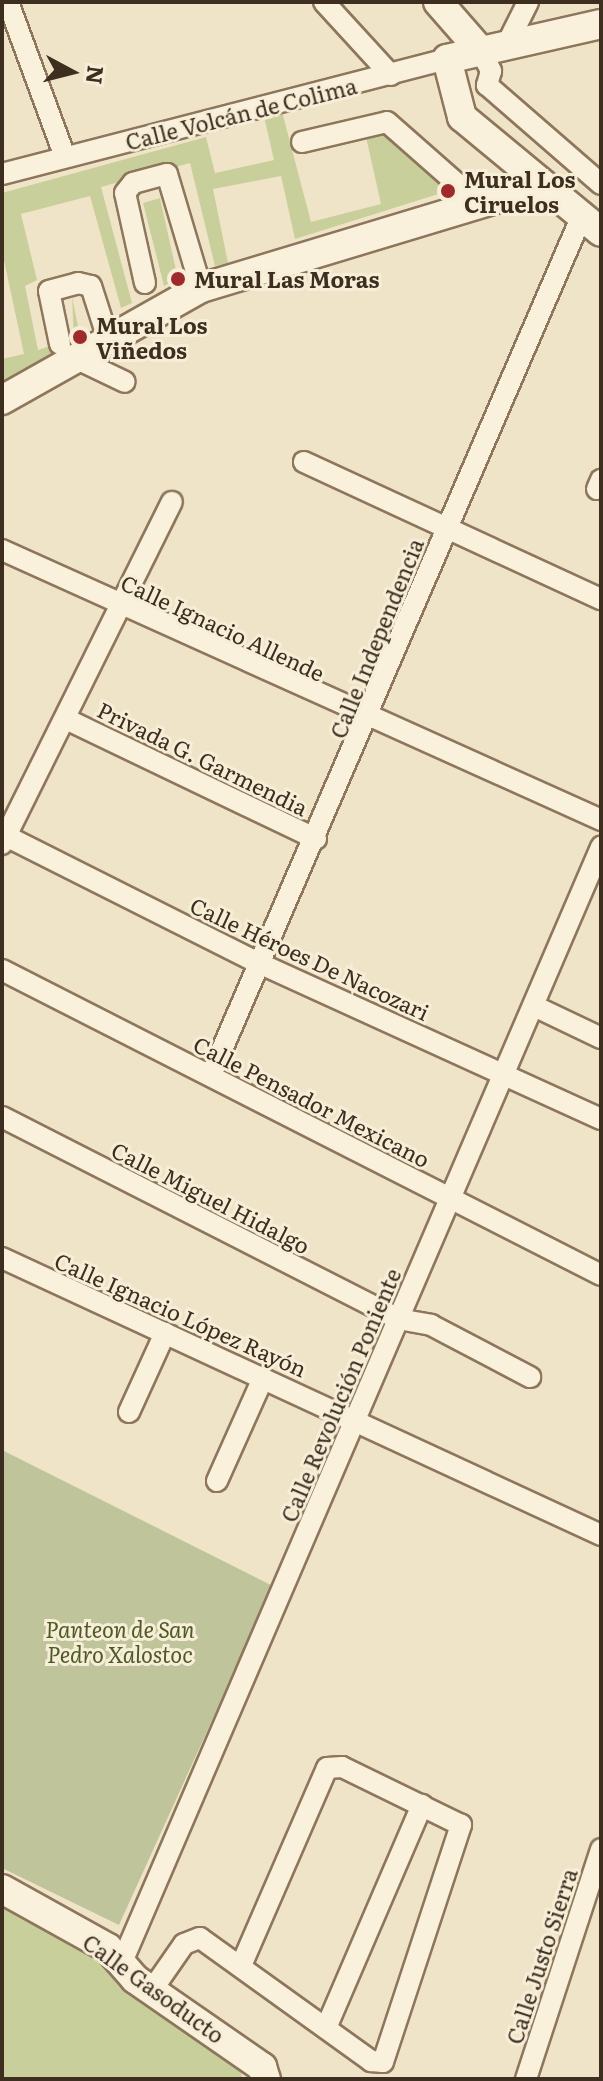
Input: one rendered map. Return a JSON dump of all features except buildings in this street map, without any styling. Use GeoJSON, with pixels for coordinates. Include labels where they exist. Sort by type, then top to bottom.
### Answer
{"type":"FeatureCollection","features":[{"type":"Feature","properties":{"kind":"main road"},"geometry":{"type":"LineString","coordinates":[[438,2],[480,50]]}},
{"type":"Feature","properties":{"kind":"main road","name":"Calle Volcán de Colima"},"geometry":{"type":"LineString","coordinates":[[447,59],[601,24]]}},
{"type":"Feature","properties":{"kind":"main road"},"geometry":{"type":"LineString","coordinates":[[447,59],[462,117],[591,225]]}},
{"type":"Feature","properties":{"kind":"main road"},"geometry":{"type":"LineString","coordinates":[[2,400],[68,351],[108,339],[201,288],[542,185]]}},
{"type":"Feature","properties":{"kind":"main road","name":"Calle Gasoducto"},"geometry":{"type":"LineString","coordinates":[[2,1889],[122,1962],[152,1990],[269,2075]]}},
{"type":"Feature","properties":{"kind":"street"},"geometry":{"type":"LineString","coordinates":[[8,2],[65,157]]}},
{"type":"Feature","properties":{"kind":"street"},"geometry":{"type":"LineString","coordinates":[[324,2],[391,75]]}},
{"type":"Feature","properties":{"kind":"street"},"geometry":{"type":"LineString","coordinates":[[507,44],[528,2]]}},
{"type":"Feature","properties":{"kind":"street"},"geometry":{"type":"LineString","coordinates":[[480,50],[491,71],[487,85],[601,184]]}},
{"type":"Feature","properties":{"kind":"street","name":"Calle Volcán de Colima"},"geometry":{"type":"LineString","coordinates":[[2,174],[447,59]]}},
{"type":"Feature","properties":{"kind":"street"},"geometry":{"type":"LineString","coordinates":[[302,142],[387,122],[479,203]]}},
{"type":"Feature","properties":{"kind":"street"},"geometry":{"type":"LineString","coordinates":[[145,283],[125,193],[133,183],[167,174],[201,288]]}},
{"type":"Feature","properties":{"kind":"street","name":"Calle Independencia"},"geometry":{"type":"LineString","coordinates":[[211,1075],[263,965],[369,722],[448,525],[591,225]]}},
{"type":"Feature","properties":{"kind":"street"},"geometry":{"type":"LineString","coordinates":[[108,339],[91,286],[78,283],[49,291],[68,351],[125,382]]}},
{"type":"Feature","properties":{"kind":"street"},"geometry":{"type":"LineString","coordinates":[[304,462],[448,525],[601,599]]}},
{"type":"Feature","properties":{"kind":"street"},"geometry":{"type":"LineString","coordinates":[[3,838],[68,720],[172,502]]}},
{"type":"Feature","properties":{"kind":"street","name":"Calle Ignacio Allende"},"geometry":{"type":"LineString","coordinates":[[2,550],[369,722],[601,820]]}},
{"type":"Feature","properties":{"kind":"street","name":"Privada G. Garmendia"},"geometry":{"type":"LineString","coordinates":[[68,720],[316,839]]}},
{"type":"Feature","properties":{"kind":"street","name":"Calle Héroes De Nacozari"},"geometry":{"type":"LineString","coordinates":[[3,838],[263,965],[601,1119]]}},
{"type":"Feature","properties":{"kind":"street","name":"Calle Revolución Poniente"},"geometry":{"type":"LineString","coordinates":[[122,1962],[601,847]]}},
{"type":"Feature","properties":{"kind":"street","name":"Calle Pensador Mexicano"},"geometry":{"type":"LineString","coordinates":[[2,970],[601,1275]]}},
{"type":"Feature","properties":{"kind":"street"},"geometry":{"type":"LineString","coordinates":[[534,1006],[601,1038]]}},
{"type":"Feature","properties":{"kind":"street","name":"Calle Miguel Hidalgo"},"geometry":{"type":"LineString","coordinates":[[2,1117],[398,1319],[431,1325],[530,1377]]}},
{"type":"Feature","properties":{"kind":"street","name":"Calle Ignacio López Rayón"},"geometry":{"type":"LineString","coordinates":[[2,1258],[601,1535]]}},
{"type":"Feature","properties":{"kind":"street"},"geometry":{"type":"LineString","coordinates":[[129,1412],[165,1333]]}},
{"type":"Feature","properties":{"kind":"street"},"geometry":{"type":"LineString","coordinates":[[217,1481],[263,1378]]}},
{"type":"Feature","properties":{"kind":"street"},"geometry":{"type":"LineString","coordinates":[[152,1990],[195,1937],[241,1966],[371,2061],[391,2053],[461,1834],[457,1820],[342,1767],[322,1772],[241,1966]]}},
{"type":"Feature","properties":{"kind":"street"},"geometry":{"type":"LineString","coordinates":[[326,2028],[422,1805]]}},
{"type":"Feature","properties":{"kind":"street","name":"Calle Justo Sierra"},"geometry":{"type":"LineString","coordinates":[[526,2079],[601,1849]]}},
{"type":"Feature","properties":{"kind":"green space"},"geometry":{"type":"Polygon","coordinates":[[[280,104],[311,222],[381,204],[366,137],[382,134],[448,191],[295,239],[281,176],[213,189],[228,263],[215,266],[190,163],[101,187],[132,303],[121,308],[90,196],[21,214],[37,280],[25,286],[38,350],[74,338],[72,297],[80,336],[88,334],[2,383],[2,359],[24,354],[2,251],[2,193],[206,137],[215,173],[274,160],[262,108],[280,104]]]}},
{"type":"Feature","properties":{"kind":"green space"},"geometry":{"type":"Polygon","coordinates":[[[160,198],[178,279],[164,286],[143,203],[160,198]]]}},
{"type":"Feature","properties":{"kind":"green space","name":"Panteon de San Pedro Xalostoc"},"geometry":{"type":"Polygon","coordinates":[[[2,1450],[273,1586],[119,1925],[2,1868],[2,1450]]]}},
{"type":"Feature","properties":{"kind":"green space"},"geometry":{"type":"Polygon","coordinates":[[[2,1906],[102,1958],[110,1974],[232,2048],[243,2079],[2,2079],[2,1906]]]}},
{"type":"Feature","properties":{"kind":"place","name":"Mural Los Ciruelos"},"geometry":{"type":"Point","coordinates":[448,191]}},
{"type":"Feature","properties":{"kind":"place","name":"Mural Las Moras"},"geometry":{"type":"Point","coordinates":[178,279]}},
{"type":"Feature","properties":{"kind":"place","name":"Mural Los Viñedos"},"geometry":{"type":"Point","coordinates":[80,337]}}]}
